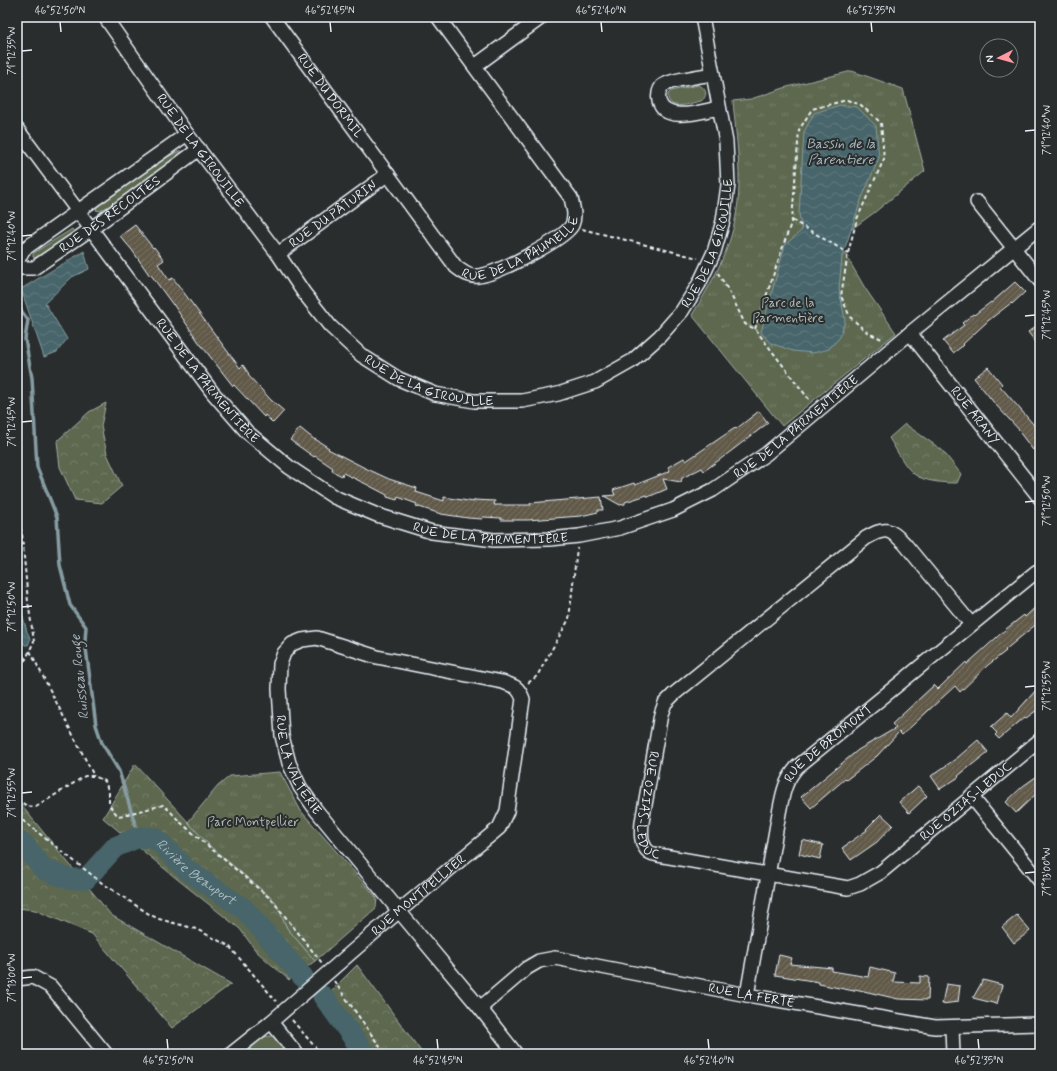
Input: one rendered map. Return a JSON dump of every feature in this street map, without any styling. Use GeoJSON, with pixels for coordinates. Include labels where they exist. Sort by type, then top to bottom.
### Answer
{"type":"FeatureCollection","features":[{"type":"Feature","properties":{"kind":"street","name":"RUE DE LA GIROUILLE"},"geometry":{"type":"LineString","coordinates":[[105,17],[187,134],[278,254],[304,293],[330,326],[361,355],[399,379],[435,394],[474,401],[522,401],[558,394],[595,382],[632,361],[660,336],[682,310],[699,284],[710,260],[723,221],[728,185],[726,142],[702,17]]}},
{"type":"Feature","properties":{"kind":"street","name":"RUE DU DORMIL"},"geometry":{"type":"LineString","coordinates":[[272,17],[388,174]]}},
{"type":"Feature","properties":{"kind":"street","name":"RUE DE LA PAUMELLE"},"geometry":{"type":"LineString","coordinates":[[388,174],[456,267],[466,275],[479,276],[500,270],[532,254],[563,234],[572,226],[575,212],[571,198],[438,17]]}},
{"type":"Feature","properties":{"kind":"street"},"geometry":{"type":"LineString","coordinates":[[475,66],[542,17]]}},
{"type":"Feature","properties":{"kind":"street"},"geometry":{"type":"LineString","coordinates":[[713,74],[671,82],[662,86],[658,96],[660,105],[666,112],[678,115],[719,108]]}},
{"type":"Feature","properties":{"kind":"street","name":"RUE DE LA PARMENTIÈRE"},"geometry":{"type":"LineString","coordinates":[[17,129],[213,393],[247,432],[289,467],[334,497],[377,515],[432,532],[494,540],[550,539],[579,536],[620,528],[673,510],[713,490],[766,454],[895,345],[1040,227]]}},
{"type":"Feature","properties":{"kind":"street","name":"RUE DES RÉCOLTES"},"geometry":{"type":"LineString","coordinates":[[17,262],[23,250],[79,212],[187,134]]}},
{"type":"Feature","properties":{"kind":"street","name":"RUE DES RÉCOLTES"},"geometry":{"type":"LineString","coordinates":[[17,268],[34,268],[91,229],[198,149]]}},
{"type":"Feature","properties":{"kind":"street","name":"RUE DU PÂTURIN"},"geometry":{"type":"LineString","coordinates":[[278,254],[388,174]]}},
{"type":"Feature","properties":{"kind":"street"},"geometry":{"type":"LineString","coordinates":[[977,202],[1040,281]]}},
{"type":"Feature","properties":{"kind":"street","name":"RUE ARANY"},"geometry":{"type":"LineString","coordinates":[[910,333],[1040,498]]}},
{"type":"Feature","properties":{"kind":"street","name":"RUE OZIAS-LEDUC"},"geometry":{"type":"LineString","coordinates":[[971,624],[895,533],[886,530],[876,532],[866,538],[674,694],[665,703],[661,714],[642,822],[641,835],[643,844],[649,852],[658,855],[848,888],[860,884],[881,872],[1040,740]]}},
{"type":"Feature","properties":{"kind":"street","name":"RUE DE BROMONT"},"geometry":{"type":"LineString","coordinates":[[747,995],[783,791],[788,776],[971,624],[1040,570]]}},
{"type":"Feature","properties":{"kind":"street","name":"RUE LA VALTERIE"},"geometry":{"type":"LineString","coordinates":[[516,1054],[480,1008],[316,810],[300,787],[288,762],[282,736],[279,689],[280,664],[284,653],[292,644],[302,640],[317,638],[377,657],[502,682],[512,685],[519,690]]}},
{"type":"Feature","properties":{"kind":"street","name":"RUE MONTPELLIER"},"geometry":{"type":"LineString","coordinates":[[231,1054],[272,1022],[399,911],[499,828],[507,811],[523,699],[519,690]]}},
{"type":"Feature","properties":{"kind":"street"},"geometry":{"type":"LineString","coordinates":[[971,796],[1040,882]]}},
{"type":"Feature","properties":{"kind":"street","name":"RUE LA FERTÉ"},"geometry":{"type":"LineString","coordinates":[[480,1008],[527,968],[539,962],[555,958],[747,995],[935,1027],[952,1028],[1040,1024]]}},
{"type":"Feature","properties":{"kind":"street"},"geometry":{"type":"LineString","coordinates":[[17,979],[33,977],[51,987],[65,1002],[106,1054]]}},
{"type":"Feature","properties":{"kind":"street"},"geometry":{"type":"LineString","coordinates":[[272,1022],[297,1054]]}},
{"type":"Feature","properties":{"kind":"street"},"geometry":{"type":"LineString","coordinates":[[952,1028],[953,1054]]}},
{"type":"Feature","properties":{"kind":"path"},"geometry":{"type":"LineString","coordinates":[[755,329],[792,220],[799,130],[812,109],[847,100],[861,105],[881,123],[884,159],[857,219],[848,253],[841,296],[850,317],[868,332],[895,345]]}},
{"type":"Feature","properties":{"kind":"path"},"geometry":{"type":"LineString","coordinates":[[792,220],[848,253]]}},
{"type":"Feature","properties":{"kind":"path"},"geometry":{"type":"LineString","coordinates":[[572,226],[710,260],[730,293],[745,324],[755,329],[817,410]]}},
{"type":"Feature","properties":{"kind":"path"},"geometry":{"type":"LineString","coordinates":[[17,514],[22,534],[28,602],[34,641],[26,659],[17,668]]}},
{"type":"Feature","properties":{"kind":"path"},"geometry":{"type":"LineString","coordinates":[[519,690],[536,676],[569,619],[579,536]]}},
{"type":"Feature","properties":{"kind":"path"},"geometry":{"type":"LineString","coordinates":[[30,650],[94,776]]}},
{"type":"Feature","properties":{"kind":"path"},"geometry":{"type":"LineString","coordinates":[[17,651],[26,659]]}},
{"type":"Feature","properties":{"kind":"path"},"geometry":{"type":"LineString","coordinates":[[17,799],[27,806],[36,807],[85,776],[94,776],[105,781],[109,793],[109,804],[118,816],[162,805],[214,852],[272,900],[321,960],[327,974],[337,984],[385,1054]]}},
{"type":"Feature","properties":{"kind":"path"},"geometry":{"type":"LineString","coordinates":[[17,816],[102,883],[159,919],[196,929],[229,946],[320,1054]]}},
{"type":"Feature","properties":{"kind":"green space","name":"Parc de la Parmentière"},"geometry":{"type":"Polygon","coordinates":[[[852,71],[903,89],[925,171],[875,212],[837,240],[865,288],[896,333],[782,426],[692,315],[719,267],[729,241],[736,215],[739,173],[733,101],[751,99],[787,87],[852,71]]]}},
{"type":"Feature","properties":{"kind":"green space"},"geometry":{"type":"Polygon","coordinates":[[[698,85],[701,86],[706,92],[705,97],[701,101],[685,105],[675,105],[669,100],[668,94],[671,91],[698,85]]]}},
{"type":"Feature","properties":{"kind":"green space"},"geometry":{"type":"Polygon","coordinates":[[[181,151],[181,154],[120,200],[100,211],[96,210],[97,207],[156,163],[181,151]]]}},
{"type":"Feature","properties":{"kind":"green space"},"geometry":{"type":"Polygon","coordinates":[[[72,229],[74,233],[35,258],[33,257],[35,252],[72,229]]]}},
{"type":"Feature","properties":{"kind":"green space"},"geometry":{"type":"Polygon","coordinates":[[[106,403],[101,426],[107,454],[122,486],[102,503],[75,500],[60,467],[57,441],[89,412],[106,403]]]}},
{"type":"Feature","properties":{"kind":"green space"},"geometry":{"type":"Polygon","coordinates":[[[905,424],[942,450],[961,474],[957,483],[923,479],[910,471],[889,438],[905,424]]]}},
{"type":"Feature","properties":{"kind":"green space"},"geometry":{"type":"Polygon","coordinates":[[[135,764],[211,847],[275,901],[287,928],[315,961],[289,980],[256,951],[240,929],[103,818],[135,764]]]}},
{"type":"Feature","properties":{"kind":"green space","name":"Parc Montpellier"},"geometry":{"type":"Polygon","coordinates":[[[280,772],[301,811],[377,898],[376,908],[315,961],[287,928],[275,901],[211,847],[188,822],[218,786],[230,776],[280,772]]]}},
{"type":"Feature","properties":{"kind":"green space"},"geometry":{"type":"Polygon","coordinates":[[[17,800],[111,915],[231,984],[172,1028],[92,934],[35,910],[17,908],[17,800]]]}},
{"type":"Feature","properties":{"kind":"green space"},"geometry":{"type":"Polygon","coordinates":[[[357,965],[423,1054],[357,1054],[359,1045],[327,995],[357,965]]]}},
{"type":"Feature","properties":{"kind":"green space"},"geometry":{"type":"Polygon","coordinates":[[[275,1036],[291,1054],[243,1054],[263,1037],[275,1036]]]}},
{"type":"Feature","properties":{"kind":"water","name":"Bassin de la Parentiere"},"geometry":{"type":"Polygon","coordinates":[[[840,105],[857,107],[876,126],[879,158],[861,200],[842,257],[839,289],[845,320],[840,337],[829,349],[813,353],[793,351],[770,343],[761,332],[785,245],[802,230],[799,214],[804,132],[814,113],[840,105]]]}},
{"type":"Feature","properties":{"kind":"water"},"geometry":{"type":"Polygon","coordinates":[[[84,251],[89,269],[72,277],[45,303],[67,339],[57,352],[44,357],[21,289],[84,251]]]}},
{"type":"Feature","properties":{"kind":"water"},"geometry":{"type":"Polygon","coordinates":[[[17,593],[27,632],[30,638],[28,645],[25,645],[17,635],[17,593]]]}},
{"type":"Feature","properties":{"kind":"building"},"geometry":{"type":"Polygon","coordinates":[[[135,225],[164,260],[158,264],[169,280],[173,278],[240,368],[243,365],[249,374],[248,375],[271,400],[284,411],[273,423],[265,415],[264,417],[234,385],[233,386],[198,341],[173,304],[120,236],[135,225]]]}},
{"type":"Feature","properties":{"kind":"building"},"geometry":{"type":"Polygon","coordinates":[[[1015,282],[1025,292],[1012,304],[1011,303],[989,320],[963,344],[964,345],[953,353],[943,341],[964,325],[962,323],[991,303],[1015,282]]]}},
{"type":"Feature","properties":{"kind":"building"},"geometry":{"type":"Polygon","coordinates":[[[1040,323],[1040,348],[1028,332],[1040,323]]]}},
{"type":"Feature","properties":{"kind":"building"},"geometry":{"type":"Polygon","coordinates":[[[988,367],[1002,384],[1000,386],[1040,432],[1040,444],[1033,450],[1020,433],[1021,432],[995,404],[974,378],[988,367]]]}},
{"type":"Feature","properties":{"kind":"building"},"geometry":{"type":"Polygon","coordinates":[[[759,411],[768,423],[704,471],[702,468],[682,478],[681,482],[663,479],[667,489],[648,497],[647,495],[625,502],[625,504],[620,505],[604,496],[615,495],[613,490],[634,483],[635,485],[670,471],[668,467],[684,458],[686,461],[735,428],[736,429],[759,411]]]}},
{"type":"Feature","properties":{"kind":"building"},"geometry":{"type":"Polygon","coordinates":[[[300,428],[315,440],[329,448],[328,449],[365,468],[389,479],[417,488],[416,492],[444,501],[444,497],[474,502],[474,500],[495,501],[494,505],[531,505],[530,503],[601,497],[603,510],[598,510],[598,512],[581,516],[528,520],[501,520],[501,518],[483,517],[482,519],[441,514],[416,506],[417,504],[398,497],[397,500],[387,497],[387,495],[343,473],[342,476],[332,471],[333,468],[290,440],[300,428]]]}},
{"type":"Feature","properties":{"kind":"building"},"geometry":{"type":"Polygon","coordinates":[[[1040,603],[1040,621],[988,665],[960,692],[955,686],[902,735],[899,732],[877,756],[846,780],[845,779],[811,808],[801,797],[858,750],[896,728],[892,724],[934,685],[938,689],[966,662],[967,664],[1006,629],[1024,615],[1025,617],[1040,603]]]}},
{"type":"Feature","properties":{"kind":"building"},"geometry":{"type":"Polygon","coordinates":[[[1036,690],[1040,697],[1040,708],[1026,718],[1025,717],[999,739],[995,735],[997,733],[991,727],[1007,713],[1011,718],[1036,690]]]}},
{"type":"Feature","properties":{"kind":"building"},"geometry":{"type":"Polygon","coordinates":[[[978,740],[988,752],[958,776],[959,777],[940,789],[931,776],[957,758],[978,740]]]}},
{"type":"Feature","properties":{"kind":"building"},"geometry":{"type":"Polygon","coordinates":[[[1040,774],[1040,790],[1016,813],[1006,802],[1023,786],[1040,774]]]}},
{"type":"Feature","properties":{"kind":"building"},"geometry":{"type":"Polygon","coordinates":[[[918,786],[927,796],[909,813],[899,802],[918,786]]]}},
{"type":"Feature","properties":{"kind":"building"},"geometry":{"type":"Polygon","coordinates":[[[881,814],[893,825],[877,842],[851,860],[842,848],[867,830],[866,829],[881,814]]]}},
{"type":"Feature","properties":{"kind":"building"},"geometry":{"type":"Polygon","coordinates":[[[802,840],[823,845],[820,859],[799,854],[802,840]]]}},
{"type":"Feature","properties":{"kind":"building"},"geometry":{"type":"Polygon","coordinates":[[[1017,915],[1030,931],[1014,943],[1002,927],[1017,915]]]}},
{"type":"Feature","properties":{"kind":"building"},"geometry":{"type":"Polygon","coordinates":[[[779,955],[792,958],[790,964],[832,968],[832,971],[868,977],[870,967],[895,973],[893,982],[920,983],[920,976],[929,977],[928,1000],[898,999],[855,989],[854,991],[819,984],[819,982],[775,975],[779,955]]]}},
{"type":"Feature","properties":{"kind":"building"},"geometry":{"type":"Polygon","coordinates":[[[983,980],[1002,985],[997,1004],[973,998],[983,980]]]}},
{"type":"Feature","properties":{"kind":"building"},"geometry":{"type":"Polygon","coordinates":[[[946,984],[960,986],[958,1002],[942,1004],[946,984]]]}},
{"type":"Feature","properties":{"kind":"waterway","name":"Ruisseau Rouge"},"geometry":{"type":"LineString","coordinates":[[17,305],[28,320],[25,339],[32,378],[37,467],[57,517],[60,565],[70,605],[86,627],[85,641],[96,725],[102,743],[119,771],[139,837]]}},
{"type":"Feature","properties":{"kind":"waterway","name":"Rivière Beauport"},"geometry":{"type":"LineString","coordinates":[[17,840],[25,845],[43,869],[69,879],[86,879],[115,847],[139,837],[155,838],[187,870],[244,909],[303,977]]}},
{"type":"Feature","properties":{"kind":"waterway","name":"Rivière Beauport"},"geometry":{"type":"LineString","coordinates":[[323,996],[365,1054]]}}]}
